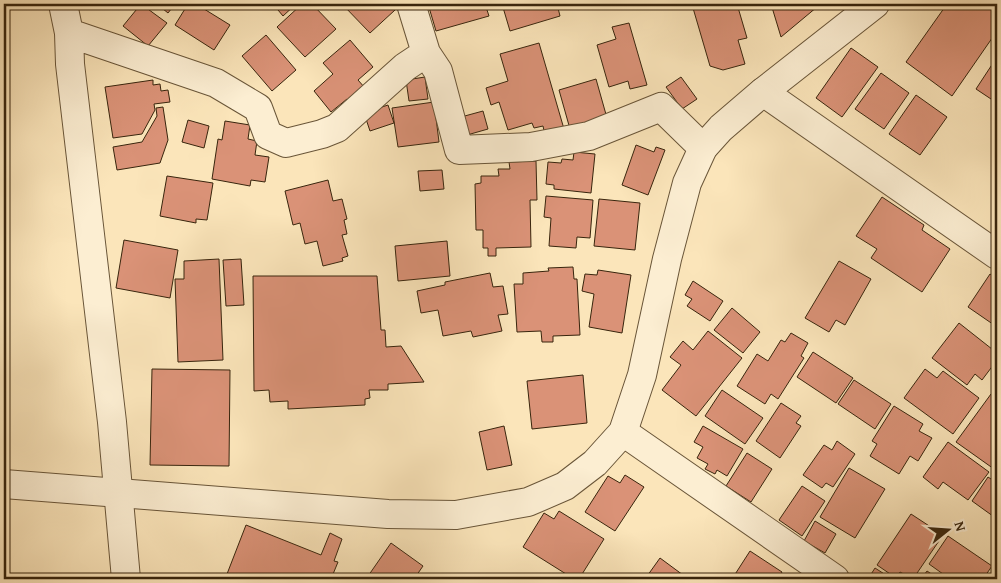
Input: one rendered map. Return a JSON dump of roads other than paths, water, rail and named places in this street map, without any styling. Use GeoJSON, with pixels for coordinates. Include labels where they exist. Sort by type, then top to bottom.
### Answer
{"type":"FeatureCollection","features":[{"type":"Feature","properties":{"kind":"street"},"geometry":{"type":"LineString","coordinates":[[63,4],[69,33],[70,64],[119,494],[131,579]]}},
{"type":"Feature","properties":{"kind":"street"},"geometry":{"type":"LineString","coordinates":[[411,4],[426,53],[438,71],[459,150],[531,147],[589,136],[661,107],[703,148]]}},
{"type":"Feature","properties":{"kind":"street"},"geometry":{"type":"LineString","coordinates":[[4,484],[388,514],[456,515],[528,502],[565,486],[595,462],[623,432],[642,375],[667,259],[687,183],[703,148],[720,128],[763,92],[875,4]]}},
{"type":"Feature","properties":{"kind":"street"},"geometry":{"type":"LineString","coordinates":[[69,33],[216,83],[258,108],[268,135],[286,143],[322,134],[337,128],[405,67],[426,53]]}},
{"type":"Feature","properties":{"kind":"street"},"geometry":{"type":"LineString","coordinates":[[763,92],[997,255]]}},
{"type":"Feature","properties":{"kind":"street"},"geometry":{"type":"LineString","coordinates":[[623,432],[835,579]]}}]}
